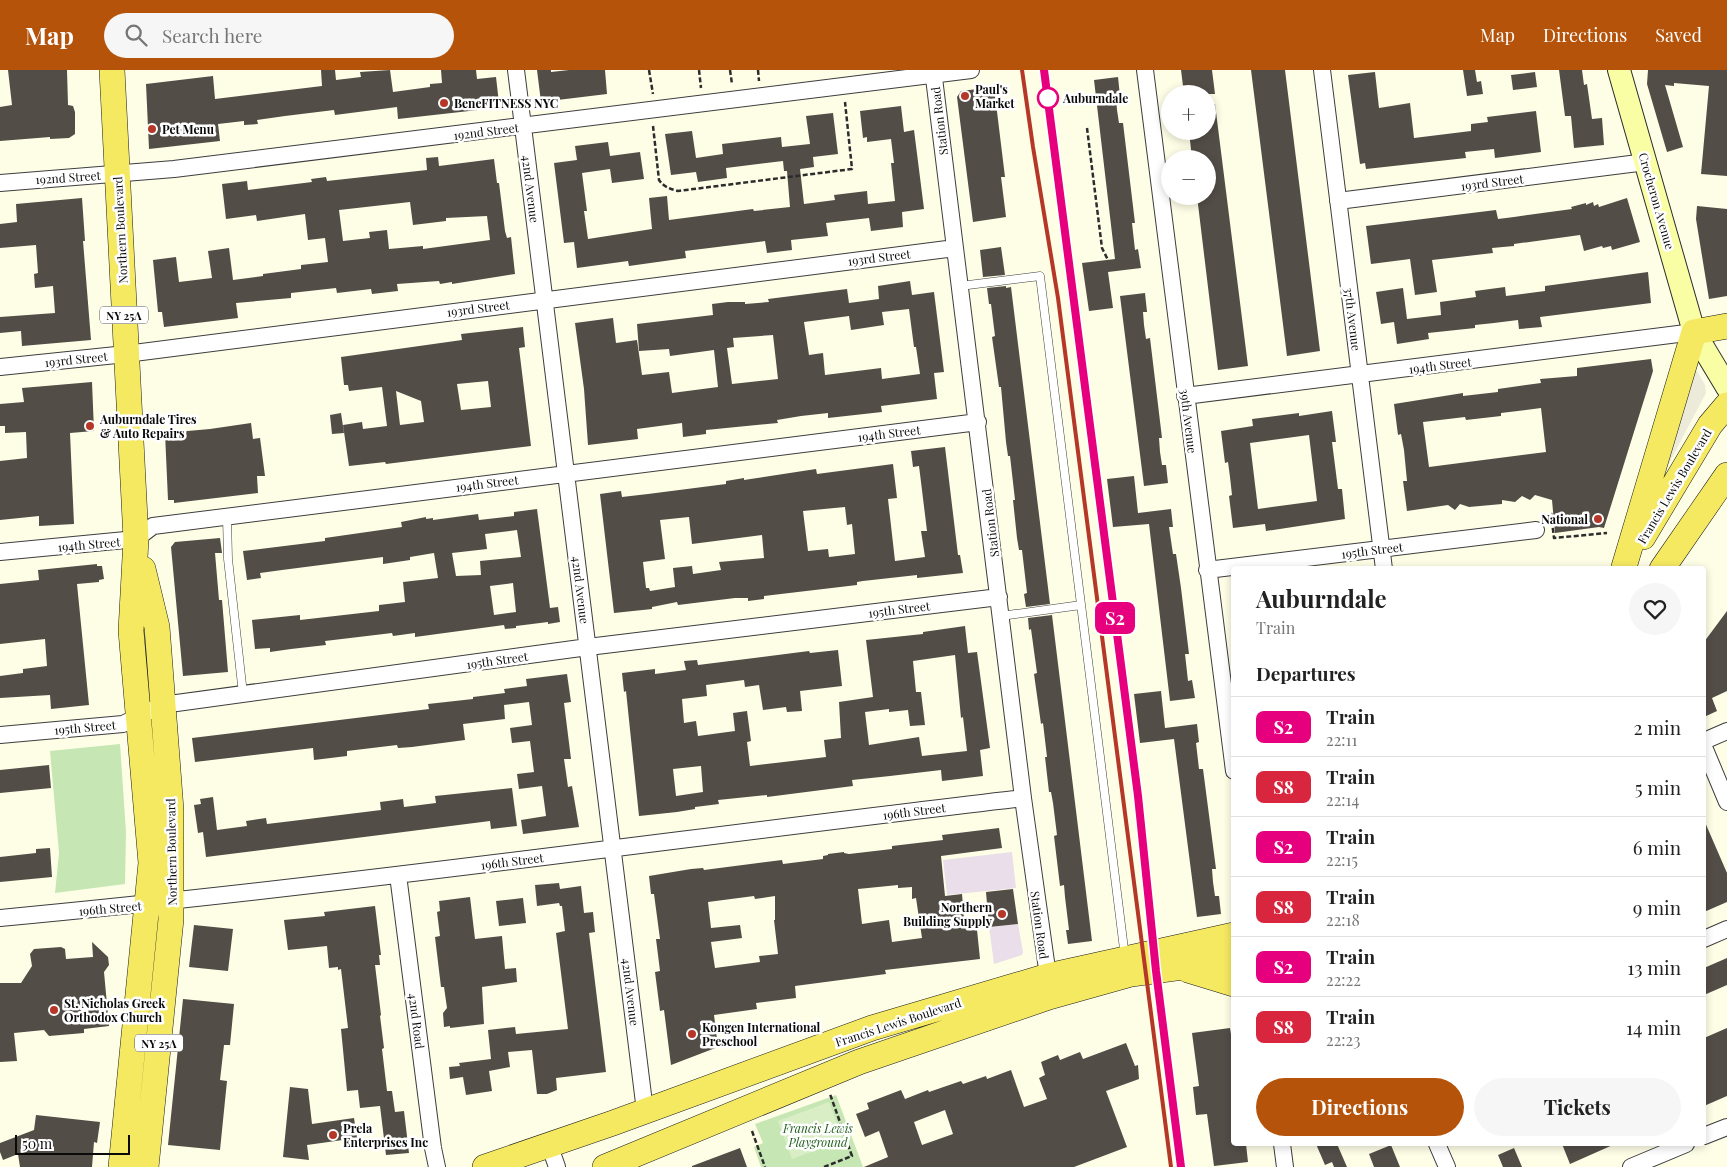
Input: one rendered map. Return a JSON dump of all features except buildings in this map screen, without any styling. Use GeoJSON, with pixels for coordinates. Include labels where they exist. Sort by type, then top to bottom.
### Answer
{"type":"FeatureCollection","features":[{"type":"Feature","properties":{"kind":"main road","name":"Northern Boulevard"},"geometry":{"type":"LineString","coordinates":[[112,70],[136,539],[131,631],[151,863],[121,1167]]}},
{"type":"Feature","properties":{"kind":"main road"},"geometry":{"type":"LineString","coordinates":[[1625,566],[1694,332],[1727,326]]}},
{"type":"Feature","properties":{"kind":"main road","name":"Francis Lewis Boulevard"},"geometry":{"type":"LineString","coordinates":[[1625,566],[1710,425],[1727,405]]}},
{"type":"Feature","properties":{"kind":"main road"},"geometry":{"type":"LineString","coordinates":[[1664,566],[1727,475]]}},
{"type":"Feature","properties":{"kind":"main road","name":"Northern Boulevard"},"geometry":{"type":"LineString","coordinates":[[136,539],[156,627],[172,810],[171,910],[146,1167]]}},
{"type":"Feature","properties":{"kind":"main road","name":"Francis Lewis Boulevard"},"geometry":{"type":"LineString","coordinates":[[485,1167],[553,1156],[645,1111],[872,1028],[1048,976],[1231,936]]}},
{"type":"Feature","properties":{"kind":"main road","name":"Francis Lewis Boulevard"},"geometry":{"type":"LineString","coordinates":[[604,1167],[868,1059],[1049,997],[1131,974],[1231,960]]}},
{"type":"Feature","properties":{"kind":"main road"},"geometry":{"type":"LineString","coordinates":[[1180,968],[1231,983]]}},
{"type":"Feature","properties":{"kind":"street","name":"42nd Avenue"},"geometry":{"type":"LineString","coordinates":[[516,70],[645,1111]]}},
{"type":"Feature","properties":{"kind":"street","name":"192nd Street"},"geometry":{"type":"LineString","coordinates":[[0,182],[181,168],[523,126],[933,72],[971,70]]}},
{"type":"Feature","properties":{"kind":"street","name":"39th Avenue"},"geometry":{"type":"LineString","coordinates":[[1145,70],[1231,749]]}},
{"type":"Feature","properties":{"kind":"street","name":"37th Avenue"},"geometry":{"type":"LineString","coordinates":[[1322,70],[1384,566]]}},
{"type":"Feature","properties":{"kind":"street","name":"Crocheron Avenue"},"geometry":{"type":"LineString","coordinates":[[1619,70],[1694,332],[1727,387]]}},
{"type":"Feature","properties":{"kind":"street","name":"Station Road"},"geometry":{"type":"LineString","coordinates":[[933,72],[1048,976]]}},
{"type":"Feature","properties":{"kind":"street","name":"193rd Street"},"geometry":{"type":"LineString","coordinates":[[1338,201],[1646,162]]}},
{"type":"Feature","properties":{"kind":"street","name":"193rd Street"},"geometry":{"type":"LineString","coordinates":[[0,366],[126,354],[955,248]]}},
{"type":"Feature","properties":{"kind":"street","name":"194th Street"},"geometry":{"type":"LineString","coordinates":[[1186,396],[1694,332]]}},
{"type":"Feature","properties":{"kind":"street","name":"194th Street"},"geometry":{"type":"LineString","coordinates":[[0,552],[136,539],[153,526],[227,516],[978,422]]}},
{"type":"Feature","properties":{"kind":"street","name":"195th Street"},"geometry":{"type":"LineString","coordinates":[[1240,566],[1536,530]]}},
{"type":"Feature","properties":{"kind":"street","name":"195th Street"},"geometry":{"type":"LineString","coordinates":[[1207,570],[1231,567]]}},
{"type":"Feature","properties":{"kind":"street","name":"195th Street"},"geometry":{"type":"LineString","coordinates":[[0,735],[124,724],[162,705],[588,647],[999,597]]}},
{"type":"Feature","properties":{"kind":"street"},"geometry":{"type":"LineString","coordinates":[[1706,740],[1727,730]]}},
{"type":"Feature","properties":{"kind":"street"},"geometry":{"type":"LineString","coordinates":[[1706,753],[1727,802]]}},
{"type":"Feature","properties":{"kind":"street","name":"196th Street"},"geometry":{"type":"LineString","coordinates":[[0,918],[146,905],[171,910],[398,875],[1024,798]]}},
{"type":"Feature","properties":{"kind":"street","name":"42nd Road"},"geometry":{"type":"LineString","coordinates":[[398,875],[432,1138],[438,1167]]}},
{"type":"Feature","properties":{"kind":"street"},"geometry":{"type":"LineString","coordinates":[[1706,938],[1727,929]]}},
{"type":"Feature","properties":{"kind":"street"},"geometry":{"type":"LineString","coordinates":[[1706,1135],[1727,1127]]}},
{"type":"Feature","properties":{"kind":"street"},"geometry":{"type":"LineString","coordinates":[[1282,1146],[1285,1167]]}},
{"type":"Feature","properties":{"kind":"street"},"geometry":{"type":"LineString","coordinates":[[1438,1146],[1447,1167]]}},
{"type":"Feature","properties":{"kind":"street"},"geometry":{"type":"LineString","coordinates":[[1631,1167],[1681,1146]]}},
{"type":"Feature","properties":{"kind":"lane"},"geometry":{"type":"LineString","coordinates":[[960,286],[1040,276],[1125,958]]}},
{"type":"Feature","properties":{"kind":"lane"},"geometry":{"type":"LineString","coordinates":[[227,516],[228,559],[243,694]]}},
{"type":"Feature","properties":{"kind":"lane"},"geometry":{"type":"LineString","coordinates":[[1001,616],[1081,605]]}},
{"type":"Feature","properties":{"kind":"path"},"geometry":{"type":"LineString","coordinates":[[649,70],[653,94]]}},
{"type":"Feature","properties":{"kind":"path"},"geometry":{"type":"LineString","coordinates":[[699,70],[701,88]]}},
{"type":"Feature","properties":{"kind":"path"},"geometry":{"type":"LineString","coordinates":[[730,70],[732,84]]}},
{"type":"Feature","properties":{"kind":"path"},"geometry":{"type":"LineString","coordinates":[[758,70],[759,81]]}},
{"type":"Feature","properties":{"kind":"path"},"geometry":{"type":"LineString","coordinates":[[653,126],[660,180],[662,184],[670,189],[678,191],[832,172],[852,169],[845,102]]}},
{"type":"Feature","properties":{"kind":"path"},"geometry":{"type":"LineString","coordinates":[[1087,128],[1102,248],[1108,260]]}},
{"type":"Feature","properties":{"kind":"path"},"geometry":{"type":"LineString","coordinates":[[1552,513],[1554,538],[1608,533]]}},
{"type":"Feature","properties":{"kind":"path"},"geometry":{"type":"LineString","coordinates":[[824,1167],[852,1156],[828,1088]]}},
{"type":"Feature","properties":{"kind":"path"},"geometry":{"type":"LineString","coordinates":[[752,1131],[766,1167]]}},
{"type":"Feature","properties":{"kind":"shaded area"},"geometry":{"type":"Polygon","coordinates":[[[1693,369],[1697,371],[1705,385],[1706,393],[1657,486],[1693,369]]]}},
{"type":"Feature","properties":{"kind":"shaded area"},"geometry":{"type":"Polygon","coordinates":[[[1012,852],[1016,888],[947,895],[943,860],[1012,852]]]}},
{"type":"Feature","properties":{"kind":"shaded area"},"geometry":{"type":"Polygon","coordinates":[[[1018,924],[1022,955],[994,964],[989,927],[1018,924]]]}},
{"type":"Feature","properties":{"kind":"green space"},"geometry":{"type":"Polygon","coordinates":[[[120,744],[126,832],[125,884],[55,893],[59,853],[50,751],[120,744]]]}},
{"type":"Feature","properties":{"kind":"green space","name":"Francis Lewis Playground"},"geometry":{"type":"Polygon","coordinates":[[[836,1095],[863,1167],[761,1167],[754,1147],[763,1143],[755,1124],[836,1095]]]}},
{"type":"Feature","properties":{"kind":"green space"},"geometry":{"type":"Polygon","coordinates":[[[829,1102],[843,1140],[792,1159],[778,1121],[829,1102]]]}},
{"type":"Feature","properties":{"kind":"railway"},"geometry":{"type":"LineString","coordinates":[[1022,70],[1058,298],[1171,1167]]}},
{"type":"Feature","properties":{"kind":"railway"},"geometry":{"type":"LineString","coordinates":[[1044,70],[1138,796],[1152,933],[1181,1167]]}},
{"type":"Feature","properties":{"kind":"train","name":"S2"},"geometry":{"type":"LineString","coordinates":[[1044,70],[1138,796],[1156,971],[1181,1167]]}},
{"type":"Feature","properties":{"kind":"place","name":"Paul's Market"},"geometry":{"type":"Point","coordinates":[965,96]}},
{"type":"Feature","properties":{"kind":"place","name":"Auburndale"},"geometry":{"type":"Point","coordinates":[1048,98]}},
{"type":"Feature","properties":{"kind":"place","name":"BeneFITNESS NYC"},"geometry":{"type":"Point","coordinates":[444,103]}},
{"type":"Feature","properties":{"kind":"place","name":"Pet Menu"},"geometry":{"type":"Point","coordinates":[152,129]}},
{"type":"Feature","properties":{"kind":"place","name":"Auburndale Tires & Auto Repairs"},"geometry":{"type":"Point","coordinates":[90,426]}},
{"type":"Feature","properties":{"kind":"place","name":"National"},"geometry":{"type":"Point","coordinates":[1598,519]}},
{"type":"Feature","properties":{"kind":"place","name":"Northern Building Supply"},"geometry":{"type":"Point","coordinates":[1002,914]}},
{"type":"Feature","properties":{"kind":"place","name":"St. Nicholas Greek Orthodox Church"},"geometry":{"type":"Point","coordinates":[54,1010]}},
{"type":"Feature","properties":{"kind":"place","name":"Kongen International Preschool"},"geometry":{"type":"Point","coordinates":[692,1034]}},
{"type":"Feature","properties":{"kind":"place","name":"Prela Enterprises Inc"},"geometry":{"type":"Point","coordinates":[333,1135]}}]}
